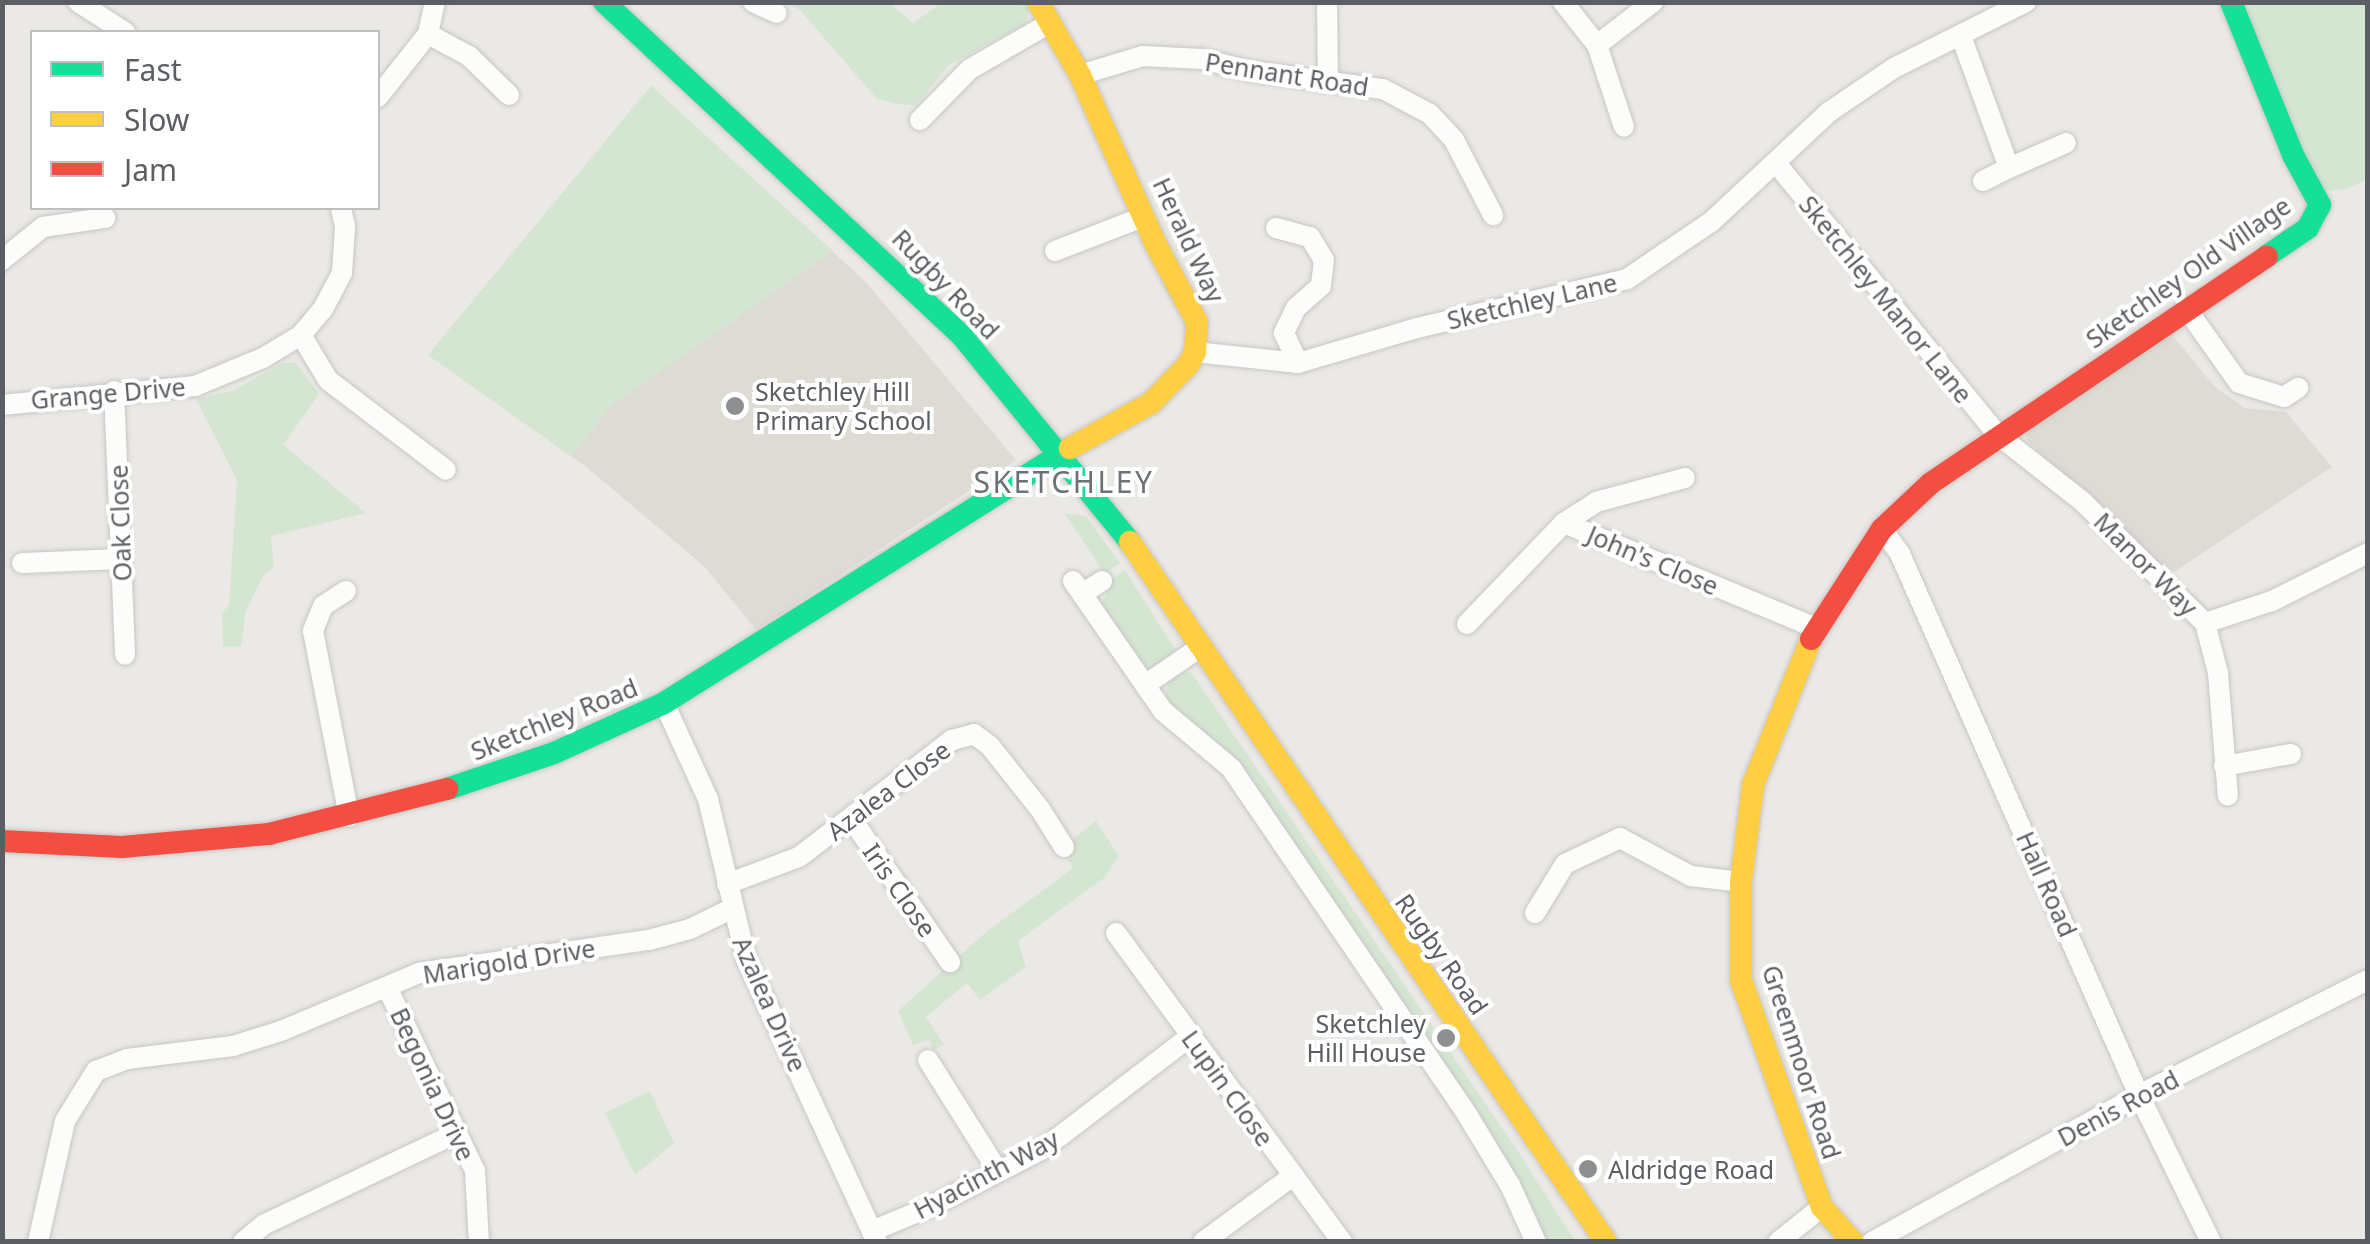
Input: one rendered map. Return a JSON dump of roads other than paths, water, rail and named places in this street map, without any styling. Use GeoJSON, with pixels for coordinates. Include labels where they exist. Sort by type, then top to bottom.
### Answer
{"type":"FeatureCollection","features":[{"type":"Feature","properties":{"kind":"street"},"geometry":{"type":"LineString","coordinates":[[78,2],[122,30]]}},
{"type":"Feature","properties":{"kind":"street"},"geometry":{"type":"LineString","coordinates":[[380,94],[428,34],[435,2]]}},
{"type":"Feature","properties":{"kind":"street","name":"Rugby Road"},"geometry":{"type":"LineString","coordinates":[[604,2],[882,257],[962,336],[1061,455],[1140,555],[1318,825],[1606,1242]]}},
{"type":"Feature","properties":{"kind":"street"},"geometry":{"type":"LineString","coordinates":[[753,2],[777,13]]}},
{"type":"Feature","properties":{"kind":"street"},"geometry":{"type":"LineString","coordinates":[[1327,2],[1328,80]]}},
{"type":"Feature","properties":{"kind":"street"},"geometry":{"type":"LineString","coordinates":[[1564,2],[1597,46],[1624,127]]}},
{"type":"Feature","properties":{"kind":"street"},"geometry":{"type":"LineString","coordinates":[[1597,46],[1653,2]]}},
{"type":"Feature","properties":{"kind":"street","name":"Sketchley Lane"},"geometry":{"type":"LineString","coordinates":[[1195,352],[1298,363],[1417,328],[1627,279],[1710,222],[1845,101],[1894,68],[2026,2]]}},
{"type":"Feature","properties":{"kind":"street","name":"Sketchley Old Village"},"geometry":{"type":"LineString","coordinates":[[1998,435],[2308,228],[2320,204],[2293,155],[2231,2]]}},
{"type":"Feature","properties":{"kind":"street"},"geometry":{"type":"LineString","coordinates":[[920,120],[970,69],[1044,12]]}},
{"type":"Feature","properties":{"kind":"street","name":"Herald Way"},"geometry":{"type":"LineString","coordinates":[[1044,12],[1080,75],[1143,217],[1197,322],[1195,352]]}},
{"type":"Feature","properties":{"kind":"street"},"geometry":{"type":"LineString","coordinates":[[428,34],[469,56],[509,95]]}},
{"type":"Feature","properties":{"kind":"street"},"geometry":{"type":"LineString","coordinates":[[1961,36],[2009,168]]}},
{"type":"Feature","properties":{"kind":"street","name":"Pennant Road"},"geometry":{"type":"LineString","coordinates":[[1080,75],[1143,56],[1202,59],[1251,71],[1383,89],[1430,114],[1454,140],[1493,216]]}},
{"type":"Feature","properties":{"kind":"street"},"geometry":{"type":"LineString","coordinates":[[1983,181],[2066,143]]}},
{"type":"Feature","properties":{"kind":"street","name":"Sketchley Manor Lane"},"geometry":{"type":"LineString","coordinates":[[1776,163],[1998,435]]}},
{"type":"Feature","properties":{"kind":"street","name":"Grange Drive"},"geometry":{"type":"LineString","coordinates":[[4,399],[195,386],[262,358],[301,335],[323,310],[342,273],[346,226],[342,210]]}},
{"type":"Feature","properties":{"kind":"street"},"geometry":{"type":"LineString","coordinates":[[1055,251],[1143,217]]}},
{"type":"Feature","properties":{"kind":"street"},"geometry":{"type":"LineString","coordinates":[[2,260],[43,226],[106,218]]}},
{"type":"Feature","properties":{"kind":"street"},"geometry":{"type":"LineString","coordinates":[[1276,228],[1310,237],[1324,260],[1320,286],[1296,308],[1284,333],[1298,363]]}},
{"type":"Feature","properties":{"kind":"street"},"geometry":{"type":"LineString","coordinates":[[2188,311],[2240,383],[2284,397],[2298,388]]}},
{"type":"Feature","properties":{"kind":"street"},"geometry":{"type":"LineString","coordinates":[[301,335],[328,380],[446,470]]}},
{"type":"Feature","properties":{"kind":"street"},"geometry":{"type":"LineString","coordinates":[[1061,455],[1151,402],[1178,378],[1195,352]]}},
{"type":"Feature","properties":{"kind":"street","name":"Oak Close"},"geometry":{"type":"LineString","coordinates":[[114,392],[124,655]]}},
{"type":"Feature","properties":{"kind":"street","name":"Greenmoor Road"},"geometry":{"type":"LineString","coordinates":[[1853,1242],[1822,1207],[1741,980],[1741,882],[1753,786],[1816,628],[1882,528],[1931,484],[1998,435]]}},
{"type":"Feature","properties":{"kind":"street","name":"Manor Way"},"geometry":{"type":"LineString","coordinates":[[1998,435],[2083,502],[2205,622],[2218,673],[2228,796]]}},
{"type":"Feature","properties":{"kind":"street","name":"Sketchley Road"},"geometry":{"type":"LineString","coordinates":[[2,842],[194,844],[269,834],[349,817],[539,758],[664,703],[1026,472],[1061,455]]}},
{"type":"Feature","properties":{"kind":"street"},"geometry":{"type":"LineString","coordinates":[[1564,523],[1596,502],[1685,478]]}},
{"type":"Feature","properties":{"kind":"street","name":"John's Close"},"geometry":{"type":"LineString","coordinates":[[1467,624],[1564,523],[1816,628]]}},
{"type":"Feature","properties":{"kind":"street","name":"Hall Road"},"geometry":{"type":"LineString","coordinates":[[1882,528],[1900,554],[2139,1095],[2211,1242]]}},
{"type":"Feature","properties":{"kind":"street"},"geometry":{"type":"LineString","coordinates":[[2205,622],[2272,601],[2368,553]]}},
{"type":"Feature","properties":{"kind":"street"},"geometry":{"type":"LineString","coordinates":[[22,563],[122,559]]}},
{"type":"Feature","properties":{"kind":"street"},"geometry":{"type":"LineString","coordinates":[[1102,582],[1078,587],[1164,710],[1231,768],[1468,1116],[1510,1185],[1536,1242]]}},
{"type":"Feature","properties":{"kind":"street"},"geometry":{"type":"LineString","coordinates":[[346,591],[323,606],[313,631],[349,817]]}},
{"type":"Feature","properties":{"kind":"street"},"geometry":{"type":"LineString","coordinates":[[1145,685],[1202,646]]}},
{"type":"Feature","properties":{"kind":"street","name":"Azalea Drive"},"geometry":{"type":"LineString","coordinates":[[664,703],[708,799],[731,909],[746,959],[874,1236]]}},
{"type":"Feature","properties":{"kind":"street","name":"Azalea Close"},"geometry":{"type":"LineString","coordinates":[[727,884],[799,857],[952,740],[974,734],[990,746],[1064,847]]}},
{"type":"Feature","properties":{"kind":"street"},"geometry":{"type":"LineString","coordinates":[[2224,766],[2291,754]]}},
{"type":"Feature","properties":{"kind":"street","name":"Iris Close"},"geometry":{"type":"LineString","coordinates":[[850,818],[950,962]]}},
{"type":"Feature","properties":{"kind":"street"},"geometry":{"type":"LineString","coordinates":[[1536,913],[1565,864],[1620,838],[1692,876],[1741,882]]}},
{"type":"Feature","properties":{"kind":"street","name":"Marigold Drive"},"geometry":{"type":"LineString","coordinates":[[38,1242],[66,1121],[96,1071],[127,1059],[233,1046],[419,973],[649,940],[690,929],[731,909]]}},
{"type":"Feature","properties":{"kind":"street","name":"Lupin Close"},"geometry":{"type":"LineString","coordinates":[[1116,933],[1140,951],[1191,1036],[1342,1242]]}},
{"type":"Feature","properties":{"kind":"street","name":"Begonia Drive"},"geometry":{"type":"LineString","coordinates":[[386,987],[475,1171],[480,1242]]}},
{"type":"Feature","properties":{"kind":"street","name":"Denis Road"},"geometry":{"type":"LineString","coordinates":[[1872,1242],[2139,1095],[2365,989]]}},
{"type":"Feature","properties":{"kind":"street","name":"Hyacinth Way"},"geometry":{"type":"LineString","coordinates":[[874,1236],[1042,1148],[1191,1036]]}},
{"type":"Feature","properties":{"kind":"street"},"geometry":{"type":"LineString","coordinates":[[928,1060],[998,1171]]}},
{"type":"Feature","properties":{"kind":"street"},"geometry":{"type":"LineString","coordinates":[[243,1242],[262,1226],[458,1133]]}},
{"type":"Feature","properties":{"kind":"street"},"geometry":{"type":"LineString","coordinates":[[1203,1242],[1293,1176]]}},
{"type":"Feature","properties":{"kind":"street"},"geometry":{"type":"LineString","coordinates":[[1778,1242],[1822,1207]]}},
{"type":"Feature","properties":{"kind":"place","name":"Sketchley Hill Primary School"},"geometry":{"type":"Point","coordinates":[735,406]}},
{"type":"Feature","properties":{"kind":"place","name":"Sketchley Hill House"},"geometry":{"type":"Point","coordinates":[1446,1038]}},
{"type":"Feature","properties":{"kind":"place","name":"Aldridge Road"},"geometry":{"type":"Point","coordinates":[1588,1169]}},
{"type":"Feature","properties":{"kind":"district","name":"SKETCHLEY"},"geometry":{"type":"Point","coordinates":[1064,482]}}]}
